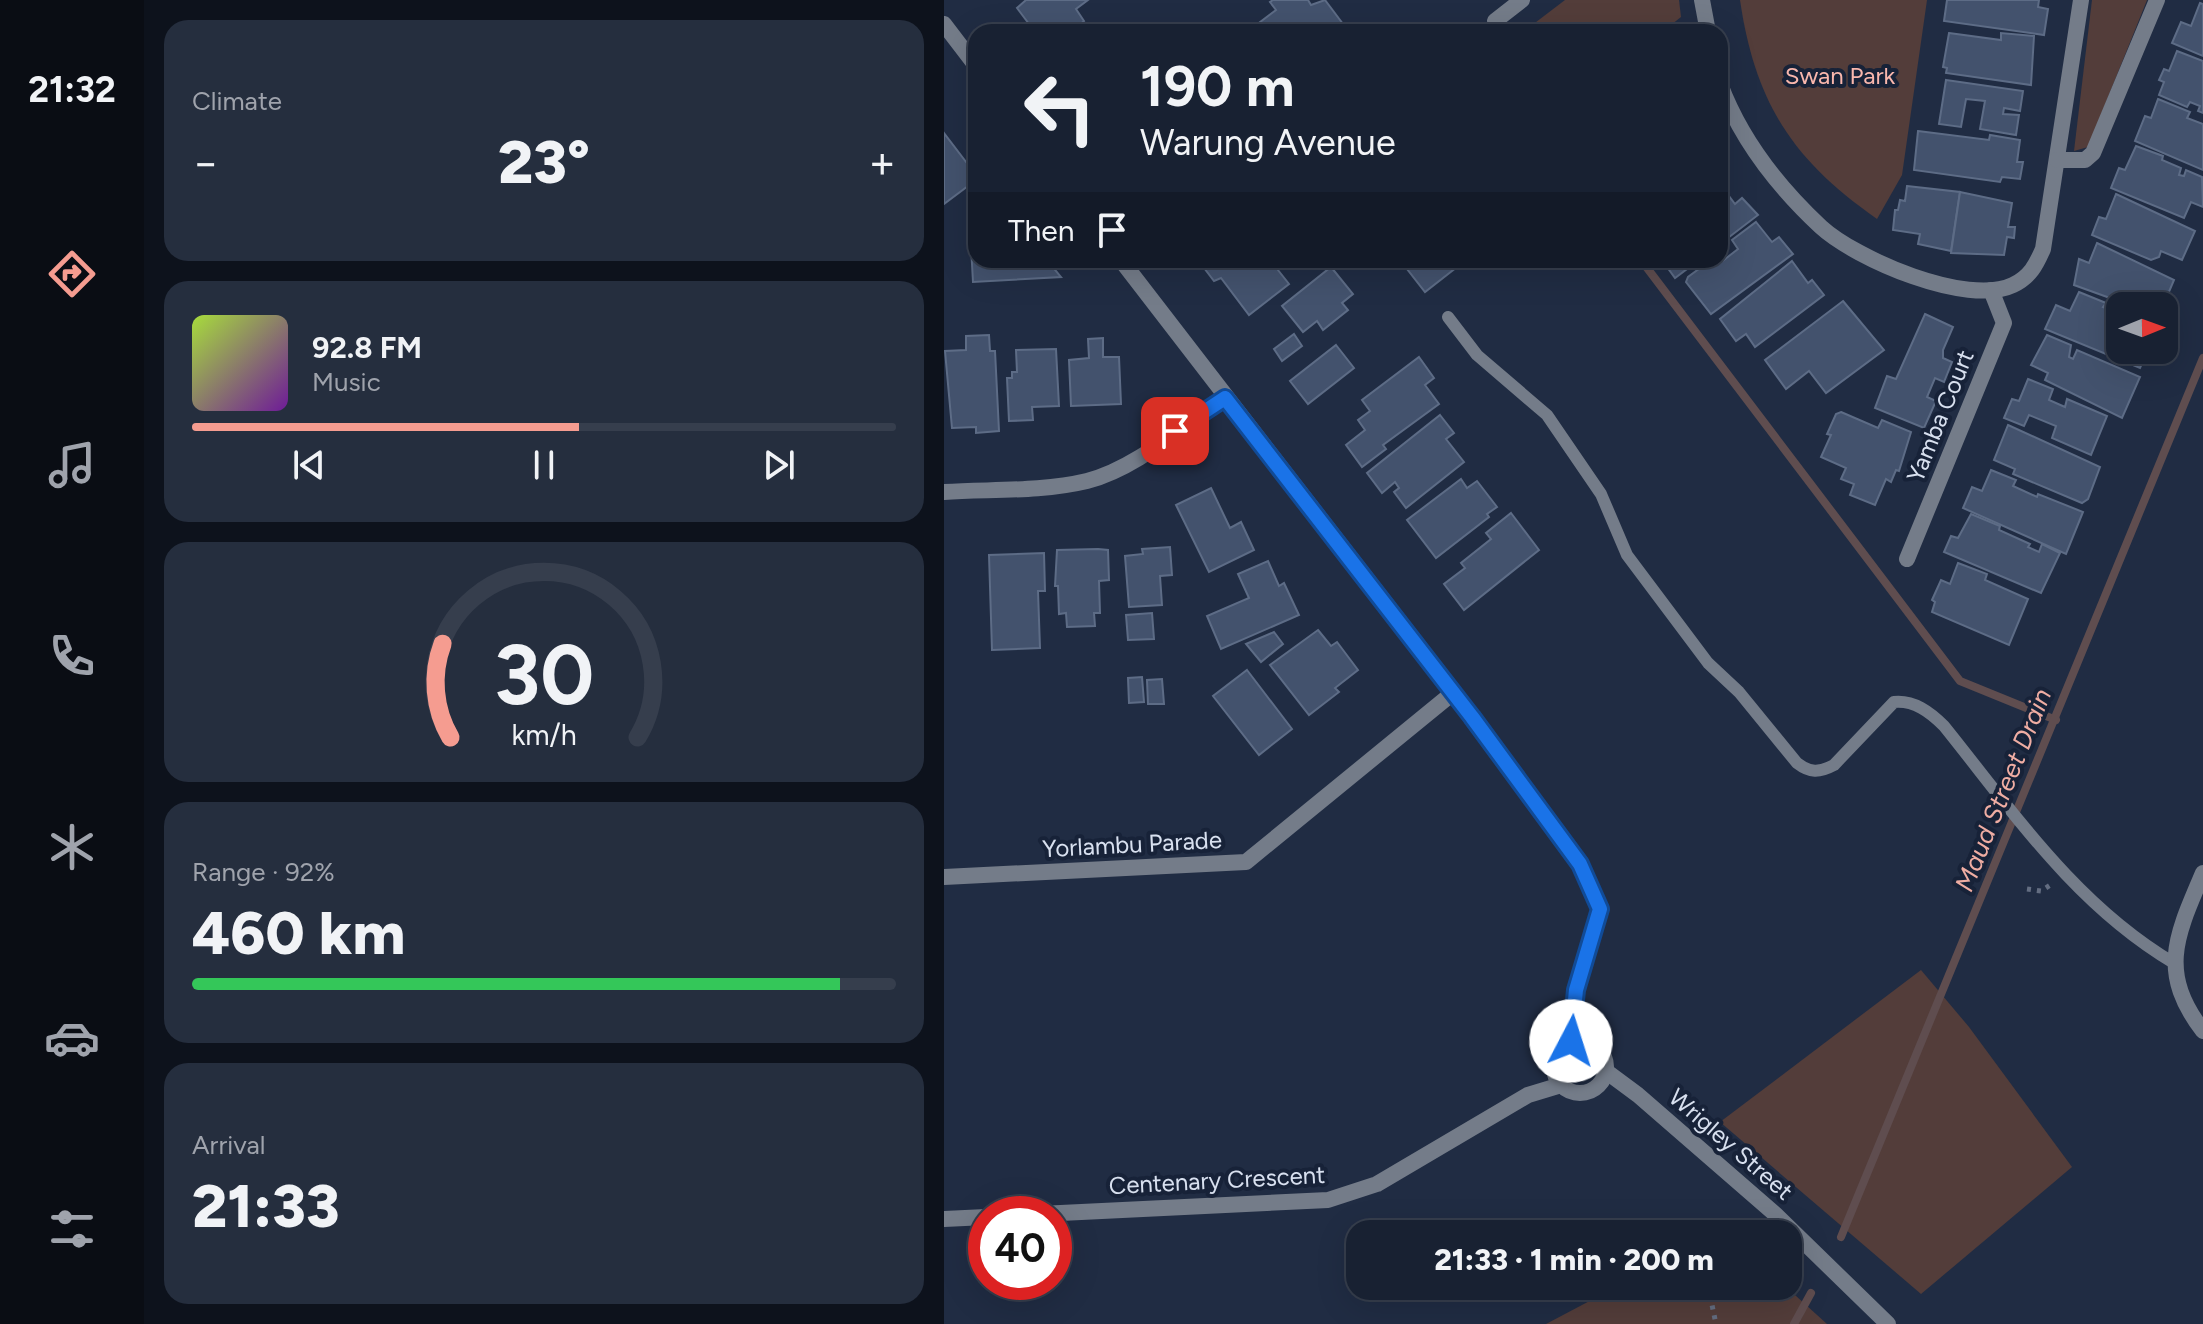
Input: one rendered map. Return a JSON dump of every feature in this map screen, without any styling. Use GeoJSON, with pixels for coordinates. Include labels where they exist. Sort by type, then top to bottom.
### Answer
{"type":"FeatureCollection","features":[{"type":"Feature","properties":{"kind":"street"},"geometry":{"type":"LineString","coordinates":[[1495,21],[1522,0]]}},
{"type":"Feature","properties":{"kind":"street"},"geometry":{"type":"LineString","coordinates":[[1702,0],[1706,24]]}},
{"type":"Feature","properties":{"kind":"street"},"geometry":{"type":"LineString","coordinates":[[1728,105],[1757,157],[1824,230],[1867,256],[1904,273],[1943,284],[1991,290],[2012,286],[2032,273],[2043,249],[2081,0]]}},
{"type":"Feature","properties":{"kind":"street"},"geometry":{"type":"LineString","coordinates":[[2057,160],[2085,160],[2093,153],[2157,0]]}},
{"type":"Feature","properties":{"kind":"street"},"geometry":{"type":"LineString","coordinates":[[944,24],[949,42],[968,59]]}},
{"type":"Feature","properties":{"kind":"street"},"geometry":{"type":"LineString","coordinates":[[1127,268],[1454,692],[1580,864],[1596,892],[1600,909],[1576,990],[1571,1041]]}},
{"type":"Feature","properties":{"kind":"street","name":"Yamba Court"},"geometry":{"type":"LineString","coordinates":[[1907,559],[2004,323],[1991,290]]}},
{"type":"Feature","properties":{"kind":"street"},"geometry":{"type":"LineString","coordinates":[[944,492],[1052,486],[1088,480],[1126,465],[1225,398]]}},
{"type":"Feature","properties":{"kind":"street","name":"Yorlambu Parade"},"geometry":{"type":"LineString","coordinates":[[944,877],[1246,862],[1454,692]]}},
{"type":"Feature","properties":{"kind":"street"},"geometry":{"type":"LineString","coordinates":[[2203,873],[2180,925],[2174,963],[2180,994],[2203,1031]]}},
{"type":"Feature","properties":{"kind":"street"},"geometry":{"type":"LineString","coordinates":[[1571,1041],[1586,1042],[1599,1049],[1607,1072],[1593,1090],[1571,1091],[1561,1085],[1554,1067],[1560,1048],[1571,1041]]}},
{"type":"Feature","properties":{"kind":"street","name":"Wrigley Street"},"geometry":{"type":"LineString","coordinates":[[1607,1072],[1638,1095],[1775,1214],[1888,1324]]}},
{"type":"Feature","properties":{"kind":"street","name":"Centenary Crescent"},"geometry":{"type":"LineString","coordinates":[[1072,1212],[1328,1200],[1377,1184],[1516,1102],[1561,1085]]}},
{"type":"Feature","properties":{"kind":"street"},"geometry":{"type":"LineString","coordinates":[[944,1219],[968,1218]]}},
{"type":"Feature","properties":{"kind":"lane"},"geometry":{"type":"LineString","coordinates":[[1448,317],[1477,355],[1547,415],[1601,494],[1627,555],[1708,663],[1739,692],[1797,763],[1816,772],[1834,765],[1881,712],[1894,702],[1902,701],[1922,708],[1944,726],[2039,848],[2120,929],[2174,963]]}},
{"type":"Feature","properties":{"kind":"path"},"geometry":{"type":"LineString","coordinates":[[2027,889],[2041,891],[2053,884]]}},
{"type":"Feature","properties":{"kind":"path"},"geometry":{"type":"LineString","coordinates":[[1711,1300],[1716,1324]]}},
{"type":"Feature","properties":{"kind":"green space"},"geometry":{"type":"Polygon","coordinates":[[[1565,0],[1679,0],[1681,17],[1672,24],[1534,24],[1565,0]]]}},
{"type":"Feature","properties":{"kind":"green space","name":"Swan Park"},"geometry":{"type":"Polygon","coordinates":[[[1740,0],[1927,0],[1902,175],[1877,219],[1822,174],[1782,126],[1756,69],[1740,0]]]}},
{"type":"Feature","properties":{"kind":"green space"},"geometry":{"type":"Polygon","coordinates":[[[2092,0],[2147,0],[2088,147],[2074,151],[2092,0]]]}},
{"type":"Feature","properties":{"kind":"green space"},"geometry":{"type":"Polygon","coordinates":[[[1921,970],[1969,1027],[2072,1167],[1921,1294],[1720,1122],[1921,970]]]}},
{"type":"Feature","properties":{"kind":"green space"},"geometry":{"type":"Polygon","coordinates":[[[1591,1300],[1800,1300],[1827,1324],[1546,1324],[1591,1300]]]}},
{"type":"Feature","properties":{"kind":"building"},"geometry":{"type":"Polygon","coordinates":[[[1026,0],[1088,0],[1076,9],[1084,21],[1080,24],[1029,24],[1017,8],[1026,0]]]}},
{"type":"Feature","properties":{"kind":"building"},"geometry":{"type":"Polygon","coordinates":[[[1308,0],[1311,5],[1325,0],[1343,24],[1258,24],[1276,10],[1270,2],[1308,0]]]}},
{"type":"Feature","properties":{"kind":"building"},"geometry":{"type":"Polygon","coordinates":[[[1947,0],[2039,0],[2038,7],[2048,9],[2044,35],[1944,21],[1947,0]]]}},
{"type":"Feature","properties":{"kind":"building"},"geometry":{"type":"Polygon","coordinates":[[[2200,3],[2203,4],[2203,56],[2172,43],[2181,22],[2191,26],[2200,3]]]}},
{"type":"Feature","properties":{"kind":"building"},"geometry":{"type":"Polygon","coordinates":[[[1949,33],[2001,40],[2001,33],[2034,36],[2031,85],[1946,73],[1947,68],[1943,67],[1949,33]]]}},
{"type":"Feature","properties":{"kind":"building"},"geometry":{"type":"Polygon","coordinates":[[[2177,51],[2203,61],[2203,113],[2198,111],[2200,106],[2190,102],[2187,107],[2159,95],[2164,82],[2159,80],[2164,69],[2169,71],[2177,51]]]}},
{"type":"Feature","properties":{"kind":"building"},"geometry":{"type":"Polygon","coordinates":[[[1946,80],[2023,91],[2020,111],[2004,108],[2003,114],[2019,115],[2016,135],[1980,129],[1985,101],[1966,99],[1961,127],[1939,124],[1946,80]]]}},
{"type":"Feature","properties":{"kind":"building"},"geometry":{"type":"Polygon","coordinates":[[[2158,99],[2190,112],[2187,118],[2203,124],[2203,170],[2135,141],[2145,116],[2151,118],[2158,99]]]}},
{"type":"Feature","properties":{"kind":"building"},"geometry":{"type":"Polygon","coordinates":[[[1918,131],[1989,140],[1990,135],[2020,140],[2017,162],[2023,162],[2020,179],[2002,177],[2000,182],[1914,170],[1918,131]]]}},
{"type":"Feature","properties":{"kind":"building"},"geometry":{"type":"Polygon","coordinates":[[[944,133],[968,164],[968,186],[944,204],[944,133]]]}},
{"type":"Feature","properties":{"kind":"building"},"geometry":{"type":"Polygon","coordinates":[[[2136,146],[2163,156],[2162,160],[2181,168],[2179,175],[2184,176],[2186,170],[2202,177],[2203,207],[2191,202],[2184,218],[2111,188],[2119,168],[2125,170],[2136,146]]]}},
{"type":"Feature","properties":{"kind":"building"},"geometry":{"type":"Polygon","coordinates":[[[1907,186],[1960,192],[1951,251],[1918,244],[1920,234],[1893,230],[1895,210],[1898,210],[1900,200],[1905,201],[1907,186]]]}},
{"type":"Feature","properties":{"kind":"building"},"geometry":{"type":"Polygon","coordinates":[[[1960,192],[2012,203],[2008,227],[2015,227],[2014,238],[2007,237],[2004,255],[1951,253],[1960,192]]]}},
{"type":"Feature","properties":{"kind":"building"},"geometry":{"type":"Polygon","coordinates":[[[2116,194],[2195,231],[2182,260],[2161,251],[2159,257],[2151,260],[2092,235],[2099,217],[2106,219],[2116,194]]]}},
{"type":"Feature","properties":{"kind":"building"},"geometry":{"type":"Polygon","coordinates":[[[1728,195],[1735,204],[1742,198],[1758,215],[1728,238],[1728,195]]]}},
{"type":"Feature","properties":{"kind":"building"},"geometry":{"type":"Polygon","coordinates":[[[1756,222],[1772,242],[1779,237],[1793,254],[1711,314],[1686,282],[1700,268],[1728,268],[1728,257],[1738,249],[1732,240],[1756,222]]]}},
{"type":"Feature","properties":{"kind":"building"},"geometry":{"type":"Polygon","coordinates":[[[2097,243],[2174,280],[2169,292],[2106,292],[2106,297],[2074,285],[2079,259],[2089,263],[2097,243]]]}},
{"type":"Feature","properties":{"kind":"building"},"geometry":{"type":"Polygon","coordinates":[[[1792,261],[1808,283],[1812,280],[1824,295],[1755,347],[1746,334],[1736,341],[1720,319],[1792,261]]]}},
{"type":"Feature","properties":{"kind":"building"},"geometry":{"type":"Polygon","coordinates":[[[972,268],[1054,268],[1061,277],[973,282],[972,268]]]}},
{"type":"Feature","properties":{"kind":"building"},"geometry":{"type":"Polygon","coordinates":[[[1204,268],[1276,268],[1289,284],[1249,315],[1221,278],[1214,281],[1204,268]]]}},
{"type":"Feature","properties":{"kind":"building"},"geometry":{"type":"Polygon","coordinates":[[[1330,268],[1353,294],[1342,303],[1348,310],[1323,330],[1317,321],[1303,332],[1282,306],[1330,268]]]}},
{"type":"Feature","properties":{"kind":"building"},"geometry":{"type":"Polygon","coordinates":[[[1406,268],[1456,268],[1425,292],[1406,268]]]}},
{"type":"Feature","properties":{"kind":"building"},"geometry":{"type":"Polygon","coordinates":[[[1668,268],[1688,268],[1675,278],[1668,268]]]}},
{"type":"Feature","properties":{"kind":"building"},"geometry":{"type":"Polygon","coordinates":[[[2079,292],[2106,303],[2103,307],[2106,308],[2106,354],[2045,329],[2056,305],[2070,311],[2079,292]]]}},
{"type":"Feature","properties":{"kind":"building"},"geometry":{"type":"Polygon","coordinates":[[[1843,301],[1884,350],[1826,393],[1809,371],[1786,389],[1765,360],[1843,301]]]}},
{"type":"Feature","properties":{"kind":"building"},"geometry":{"type":"Polygon","coordinates":[[[1925,314],[1953,327],[1943,350],[1943,358],[1952,362],[1944,382],[1935,378],[1927,397],[1936,401],[1924,428],[1875,408],[1887,376],[1896,379],[1925,314]]]}},
{"type":"Feature","properties":{"kind":"building"},"geometry":{"type":"Polygon","coordinates":[[[1294,334],[1302,346],[1282,361],[1274,349],[1294,334]]]}},
{"type":"Feature","properties":{"kind":"building"},"geometry":{"type":"Polygon","coordinates":[[[989,335],[990,351],[995,351],[999,431],[976,433],[976,427],[952,428],[945,351],[966,350],[966,336],[989,335]]]}},
{"type":"Feature","properties":{"kind":"building"},"geometry":{"type":"Polygon","coordinates":[[[2047,335],[2071,345],[2069,357],[2073,359],[2077,350],[2140,377],[2122,418],[2045,380],[2048,373],[2031,365],[2047,335]]]}},
{"type":"Feature","properties":{"kind":"building"},"geometry":{"type":"Polygon","coordinates":[[[1103,338],[1103,357],[1119,357],[1121,404],[1071,406],[1069,360],[1089,358],[1088,339],[1103,338]]]}},
{"type":"Feature","properties":{"kind":"building"},"geometry":{"type":"Polygon","coordinates":[[[1336,345],[1354,368],[1308,404],[1290,381],[1336,345]]]}},
{"type":"Feature","properties":{"kind":"building"},"geometry":{"type":"Polygon","coordinates":[[[1056,349],[1059,406],[1032,407],[1033,420],[1009,421],[1007,378],[1012,378],[1012,372],[1017,372],[1016,350],[1056,349]]]}},
{"type":"Feature","properties":{"kind":"building"},"geometry":{"type":"Polygon","coordinates":[[[1419,357],[1434,378],[1425,385],[1439,404],[1383,445],[1386,449],[1362,467],[1346,445],[1365,430],[1358,420],[1370,411],[1362,400],[1419,357]]]}},
{"type":"Feature","properties":{"kind":"building"},"geometry":{"type":"Polygon","coordinates":[[[2028,379],[2053,389],[2049,400],[2065,407],[2067,399],[2107,416],[2091,455],[2052,438],[2056,426],[2029,415],[2024,426],[2004,418],[2012,399],[2019,401],[2028,379]]]}},
{"type":"Feature","properties":{"kind":"building"},"geometry":{"type":"Polygon","coordinates":[[[1841,412],[1878,428],[1882,420],[1911,432],[1899,471],[1896,470],[1891,482],[1886,479],[1875,505],[1850,495],[1854,484],[1841,479],[1846,468],[1821,457],[1831,435],[1827,434],[1836,414],[1841,412]]]}},
{"type":"Feature","properties":{"kind":"building"},"geometry":{"type":"Polygon","coordinates":[[[1440,415],[1454,433],[1446,439],[1464,462],[1406,508],[1394,492],[1399,488],[1395,482],[1382,493],[1367,473],[1440,415]]]}},
{"type":"Feature","properties":{"kind":"building"},"geometry":{"type":"Polygon","coordinates":[[[2008,425],[2100,467],[2088,499],[2082,503],[2013,474],[2015,469],[1994,460],[2008,425]]]}},
{"type":"Feature","properties":{"kind":"building"},"geometry":{"type":"Polygon","coordinates":[[[1991,470],[2016,480],[2013,486],[2037,497],[2038,494],[2083,512],[2066,554],[1963,508],[1972,487],[1982,491],[1991,470]]]}},
{"type":"Feature","properties":{"kind":"building"},"geometry":{"type":"Polygon","coordinates":[[[1461,479],[1467,488],[1477,481],[1497,507],[1487,514],[1489,517],[1436,558],[1407,520],[1461,479]]]}},
{"type":"Feature","properties":{"kind":"building"},"geometry":{"type":"Polygon","coordinates":[[[1211,488],[1230,528],[1241,522],[1254,550],[1209,572],[1176,505],[1211,488]]]}},
{"type":"Feature","properties":{"kind":"building"},"geometry":{"type":"Polygon","coordinates":[[[1511,513],[1539,550],[1464,610],[1444,584],[1465,568],[1461,563],[1491,539],[1486,533],[1511,513]]]}},
{"type":"Feature","properties":{"kind":"building"},"geometry":{"type":"Polygon","coordinates":[[[1971,514],[2000,526],[1999,530],[2030,544],[2028,547],[2039,552],[2042,544],[2060,553],[2041,593],[1944,552],[1951,536],[1958,538],[1971,514]]]}},
{"type":"Feature","properties":{"kind":"building"},"geometry":{"type":"Polygon","coordinates":[[[1170,547],[1172,575],[1160,576],[1162,605],[1129,607],[1125,556],[1143,554],[1142,549],[1170,547]]]}},
{"type":"Feature","properties":{"kind":"building"},"geometry":{"type":"Polygon","coordinates":[[[1057,550],[1108,550],[1109,580],[1099,581],[1100,613],[1094,613],[1095,626],[1067,627],[1066,613],[1059,614],[1058,586],[1055,586],[1057,550]]]}},
{"type":"Feature","properties":{"kind":"building"},"geometry":{"type":"Polygon","coordinates":[[[1044,553],[1045,591],[1038,591],[1040,648],[992,650],[989,555],[1044,553]]]}},
{"type":"Feature","properties":{"kind":"building"},"geometry":{"type":"Polygon","coordinates":[[[1268,561],[1279,586],[1284,583],[1299,615],[1221,649],[1207,616],[1249,598],[1238,574],[1268,561]]]}},
{"type":"Feature","properties":{"kind":"building"},"geometry":{"type":"Polygon","coordinates":[[[1958,563],[1987,574],[1985,580],[2028,599],[2009,645],[1932,612],[1935,602],[1932,600],[1941,580],[1950,584],[1958,563]]]}},
{"type":"Feature","properties":{"kind":"building"},"geometry":{"type":"Polygon","coordinates":[[[1152,613],[1154,639],[1128,640],[1126,615],[1152,613]]]}},
{"type":"Feature","properties":{"kind":"building"},"geometry":{"type":"Polygon","coordinates":[[[1318,630],[1331,646],[1337,642],[1358,670],[1335,688],[1339,692],[1309,715],[1270,665],[1318,630]]]}},
{"type":"Feature","properties":{"kind":"building"},"geometry":{"type":"Polygon","coordinates":[[[1274,632],[1283,644],[1261,662],[1246,644],[1274,632]]]}},
{"type":"Feature","properties":{"kind":"building"},"geometry":{"type":"Polygon","coordinates":[[[1247,670],[1292,729],[1259,755],[1213,696],[1247,670]]]}},
{"type":"Feature","properties":{"kind":"building"},"geometry":{"type":"Polygon","coordinates":[[[1142,677],[1144,702],[1129,703],[1128,678],[1142,677]]]}},
{"type":"Feature","properties":{"kind":"building"},"geometry":{"type":"Polygon","coordinates":[[[1162,679],[1164,704],[1148,704],[1147,680],[1162,679]]]}},
{"type":"Feature","properties":{"kind":"waterway"},"geometry":{"type":"LineString","coordinates":[[1647,268],[1960,681],[2056,720]]}},
{"type":"Feature","properties":{"kind":"waterway","name":"Maud Street Drain"},"geometry":{"type":"LineString","coordinates":[[1841,1237],[2203,358]]}},
{"type":"Feature","properties":{"kind":"waterway","name":"Maud Street Drain"},"geometry":{"type":"LineString","coordinates":[[1794,1324],[1811,1293]]}},
{"type":"Feature","properties":{"kind":"route"},"geometry":{"type":"LineString","coordinates":[[1175,431],[1225,398],[1454,692],[1580,864],[1596,892],[1600,909],[1576,990],[1571,1041]]}}]}
